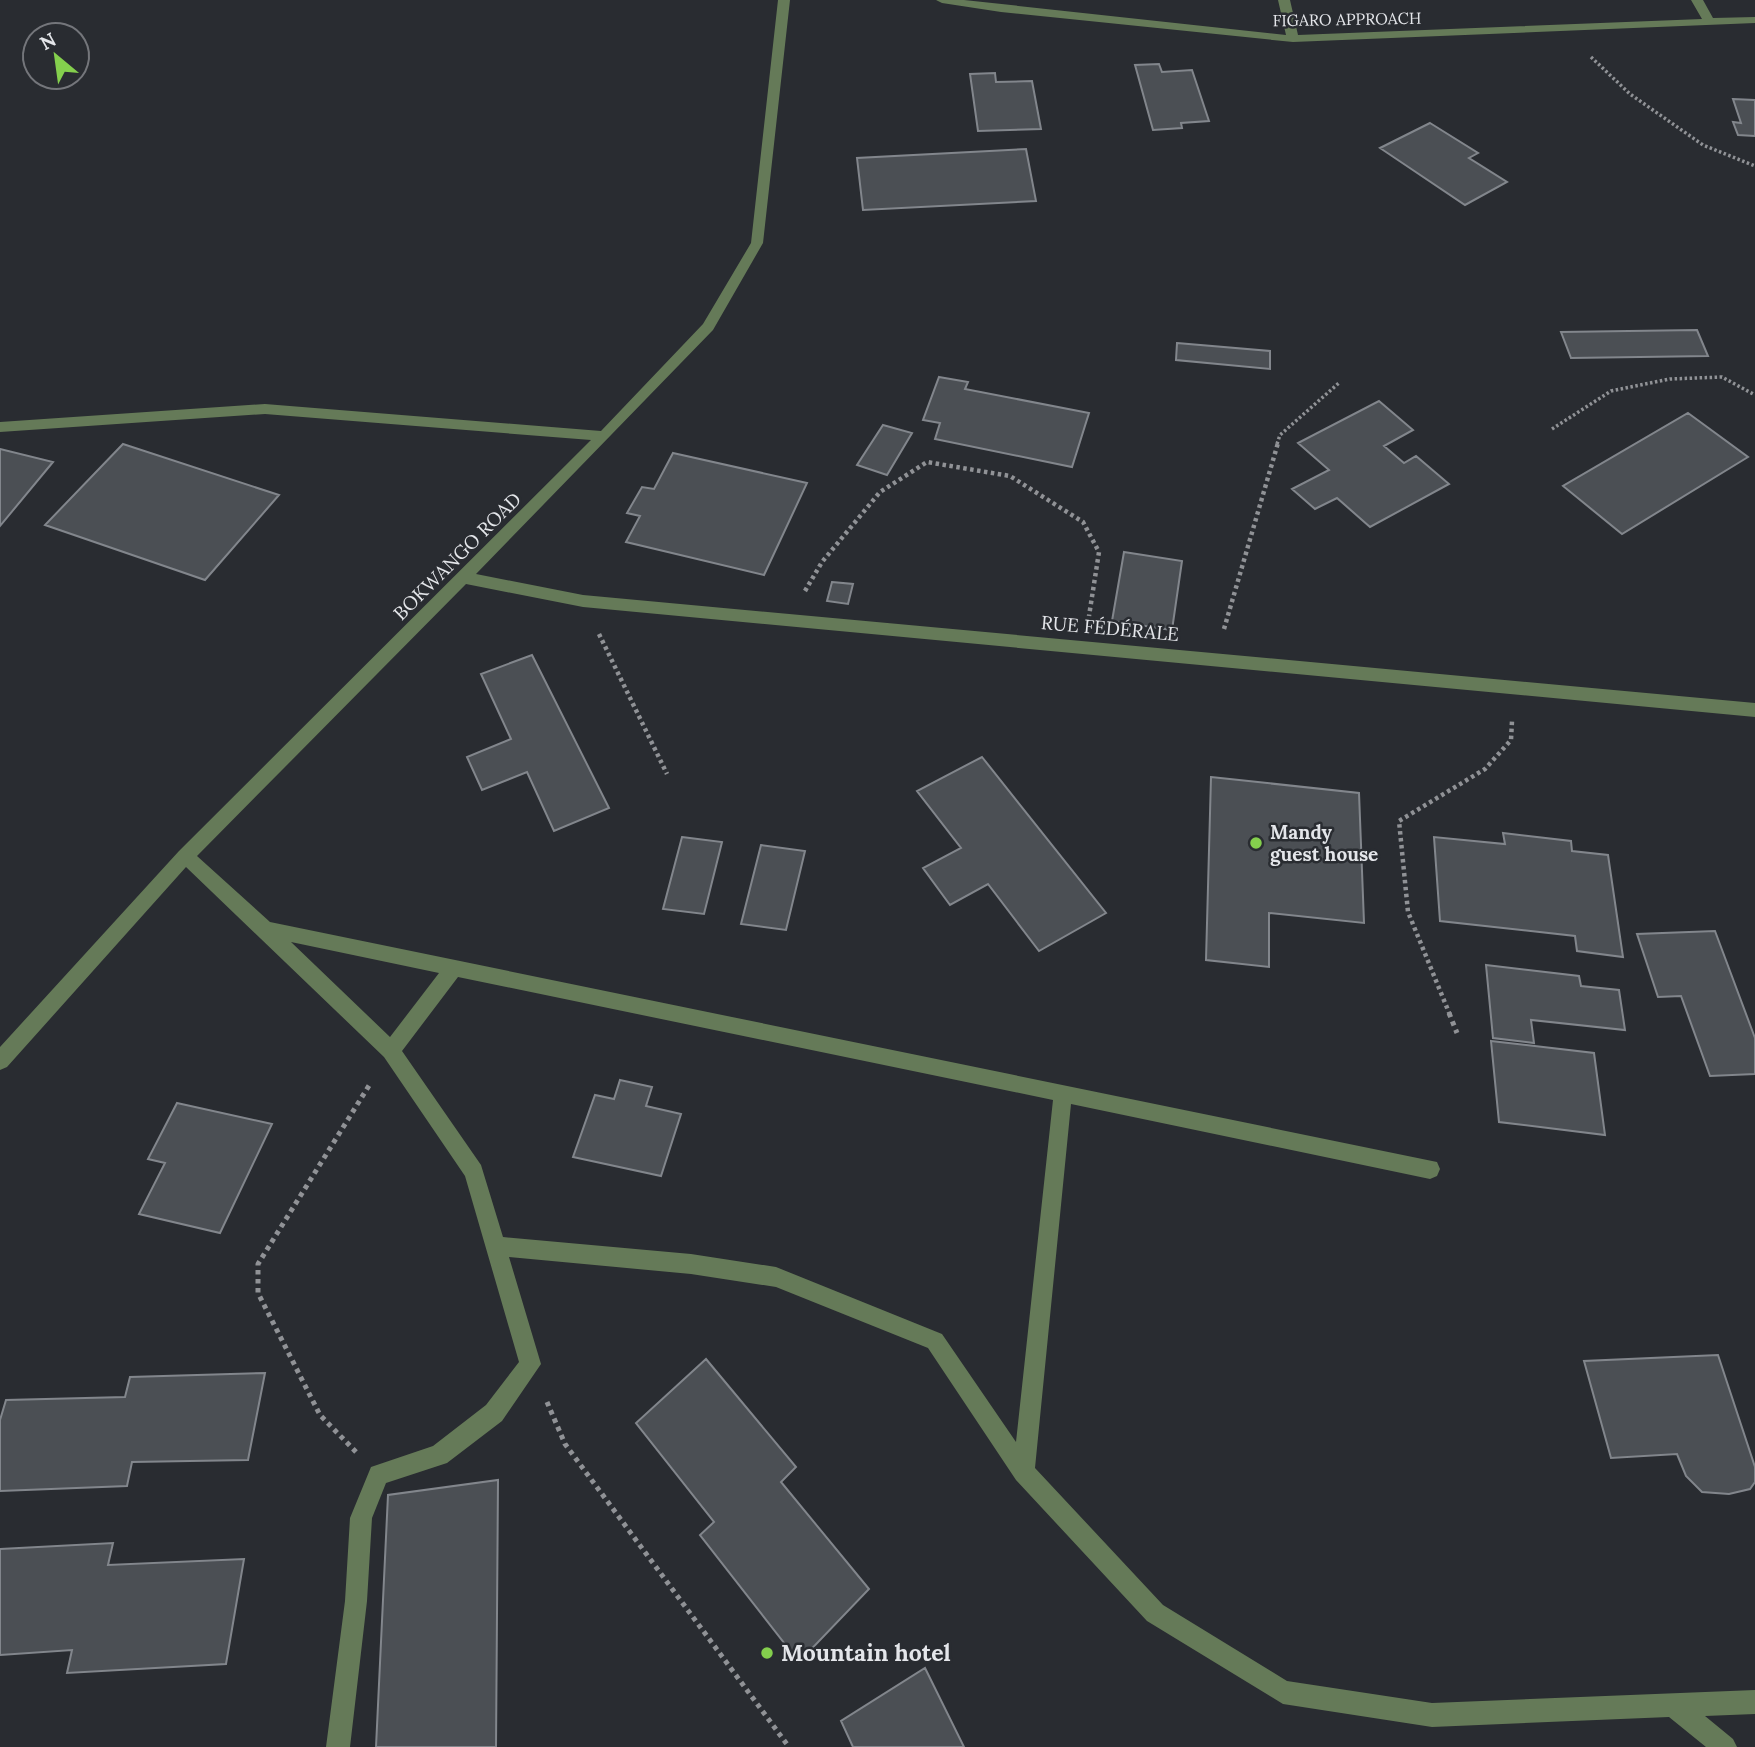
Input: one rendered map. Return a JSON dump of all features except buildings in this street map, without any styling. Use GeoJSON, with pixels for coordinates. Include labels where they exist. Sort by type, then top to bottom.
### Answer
{"type":"FeatureCollection","features":[{"type":"Feature","properties":{"kind":"street","name":"BOKWANGO ROAD"},"geometry":{"type":"LineString","coordinates":[[0,1062],[185,856],[604,436],[708,327],[757,243],[784,0]]}},
{"type":"Feature","properties":{"kind":"street","name":"FIGARO APPROACH"},"geometry":{"type":"LineString","coordinates":[[942,0],[1001,9],[1293,39],[1755,20]]}},
{"type":"Feature","properties":{"kind":"street"},"geometry":{"type":"LineString","coordinates":[[1284,0],[1293,39]]}},
{"type":"Feature","properties":{"kind":"street"},"geometry":{"type":"LineString","coordinates":[[1697,0],[1709,21]]}},
{"type":"Feature","properties":{"kind":"street"},"geometry":{"type":"LineString","coordinates":[[0,427],[265,409],[604,436]]}},
{"type":"Feature","properties":{"kind":"street","name":"RUE FÉDÉRALE"},"geometry":{"type":"LineString","coordinates":[[463,577],[583,601],[1755,710]]}},
{"type":"Feature","properties":{"kind":"street"},"geometry":{"type":"LineString","coordinates":[[185,856],[391,1051],[474,1172],[530,1364],[494,1413],[439,1455],[379,1475],[361,1518],[356,1601],[338,1747]]}},
{"type":"Feature","properties":{"kind":"street"},"geometry":{"type":"LineString","coordinates":[[265,929],[1430,1169]]}},
{"type":"Feature","properties":{"kind":"street"},"geometry":{"type":"LineString","coordinates":[[391,1051],[454,968]]}},
{"type":"Feature","properties":{"kind":"street"},"geometry":{"type":"LineString","coordinates":[[1024,1472],[1063,1093]]}},
{"type":"Feature","properties":{"kind":"street"},"geometry":{"type":"LineString","coordinates":[[495,1246],[691,1264],[776,1278],[935,1340],[1024,1472],[1155,1613],[1283,1692],[1432,1715],[1755,1702]]}},
{"type":"Feature","properties":{"kind":"street"},"geometry":{"type":"LineString","coordinates":[[1673,1705],[1725,1747]]}},
{"type":"Feature","properties":{"kind":"path"},"geometry":{"type":"LineString","coordinates":[[1560,27],[1630,94],[1703,145],[1755,166]]}},
{"type":"Feature","properties":{"kind":"path"},"geometry":{"type":"LineString","coordinates":[[1552,429],[1611,391],[1670,379],[1722,377],[1755,396]]}},
{"type":"Feature","properties":{"kind":"path"},"geometry":{"type":"LineString","coordinates":[[1216,660],[1280,435],[1340,382]]}},
{"type":"Feature","properties":{"kind":"path"},"geometry":{"type":"LineString","coordinates":[[789,619],[822,562],[880,492],[927,462],[1010,476],[1083,522],[1099,552],[1083,647]]}},
{"type":"Feature","properties":{"kind":"path"},"geometry":{"type":"LineString","coordinates":[[583,601],[667,774]]}},
{"type":"Feature","properties":{"kind":"path"},"geometry":{"type":"LineString","coordinates":[[1457,1033],[1408,912],[1399,821],[1485,769],[1511,740],[1514,687]]}},
{"type":"Feature","properties":{"kind":"path"},"geometry":{"type":"LineString","coordinates":[[379,1475],[320,1415],[258,1293],[258,1264],[391,1051]]}},
{"type":"Feature","properties":{"kind":"path"},"geometry":{"type":"LineString","coordinates":[[530,1364],[565,1444],[789,1747]]}},
{"type":"Feature","properties":{"kind":"place","name":"Mandy guest house"},"geometry":{"type":"Point","coordinates":[1256,843]}},
{"type":"Feature","properties":{"kind":"place","name":"Mountain hotel"},"geometry":{"type":"Point","coordinates":[767,1653]}}]}
